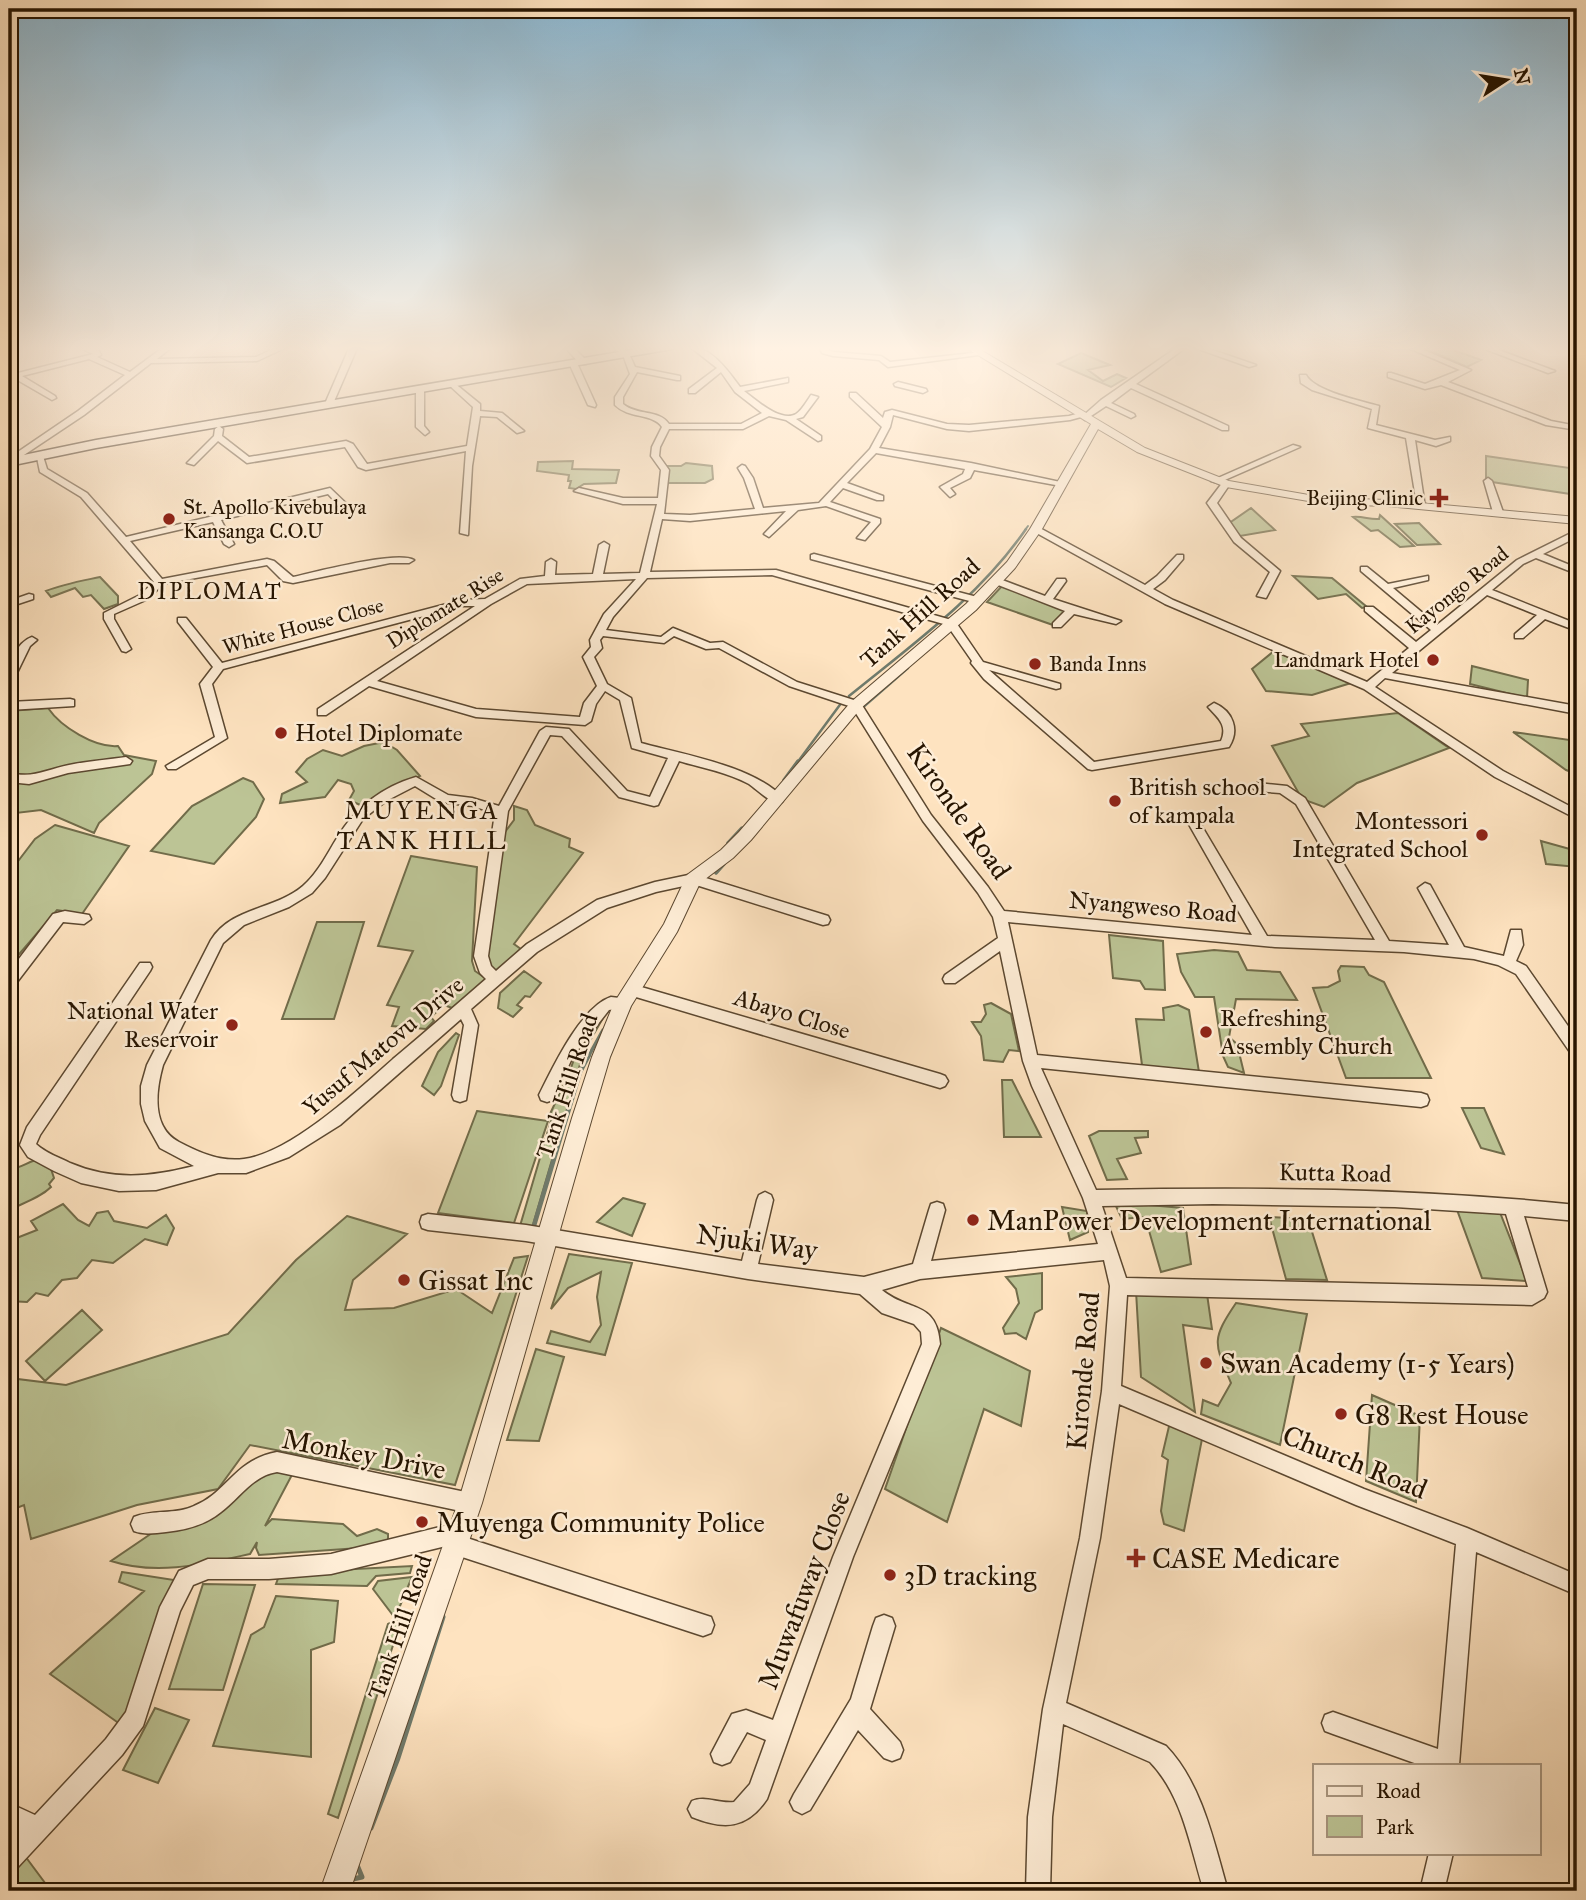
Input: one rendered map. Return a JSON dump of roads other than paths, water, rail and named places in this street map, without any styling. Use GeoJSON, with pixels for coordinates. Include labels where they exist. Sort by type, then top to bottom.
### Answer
{"type":"FeatureCollection","features":[{"type":"Feature","properties":{"kind":"main road"},"geometry":{"type":"LineString","coordinates":[[9,462],[163,435]]}},
{"type":"Feature","properties":{"kind":"street"},"geometry":{"type":"LineString","coordinates":[[9,462],[47,435]]}},
{"type":"Feature","properties":{"kind":"street"},"geometry":{"type":"LineString","coordinates":[[465,533],[472,435]]}},
{"type":"Feature","properties":{"kind":"street"},"geometry":{"type":"LineString","coordinates":[[662,435],[655,456],[665,470],[662,501],[644,576],[622,598],[598,632],[595,640],[597,648],[588,657],[603,686],[625,698],[636,745],[735,773],[754,782],[778,800]]}},
{"type":"Feature","properties":{"kind":"street"},"geometry":{"type":"LineString","coordinates":[[812,435],[817,438]]}},
{"type":"Feature","properties":{"kind":"street"},"geometry":{"type":"LineString","coordinates":[[658,516],[690,518],[819,506],[825,503],[874,450],[881,435]]}},
{"type":"Feature","properties":{"kind":"street","name":"Tank Hill Road"},"geometry":{"type":"LineString","coordinates":[[335,1891],[470,1503],[601,1057],[627,996],[671,927],[693,879],[727,853],[778,800],[856,705],[997,581],[1036,529],[1061,483],[1080,435]]}},
{"type":"Feature","properties":{"kind":"street"},"geometry":{"type":"LineString","coordinates":[[1113,435],[1154,457],[1221,483],[1326,501],[1422,505],[1577,520]]}},
{"type":"Feature","properties":{"kind":"street"},"geometry":{"type":"LineString","coordinates":[[1399,435],[1436,443],[1447,439]]}},
{"type":"Feature","properties":{"kind":"street"},"geometry":{"type":"LineString","coordinates":[[191,460],[218,437],[247,460],[346,444],[351,446],[362,466],[366,467],[470,448]]}},
{"type":"Feature","properties":{"kind":"street"},"geometry":{"type":"LineString","coordinates":[[1410,438],[1422,505]]}},
{"type":"Feature","properties":{"kind":"street"},"geometry":{"type":"LineString","coordinates":[[1262,596],[1275,572],[1235,538],[1212,502],[1221,483],[1296,446]]}},
{"type":"Feature","properties":{"kind":"street"},"geometry":{"type":"LineString","coordinates":[[874,450],[1061,483]]}},
{"type":"Feature","properties":{"kind":"street"},"geometry":{"type":"LineString","coordinates":[[38,456],[43,470],[84,495],[160,582]]}},
{"type":"Feature","properties":{"kind":"street"},"geometry":{"type":"LineString","coordinates":[[919,471],[927,459]]}},
{"type":"Feature","properties":{"kind":"street"},"geometry":{"type":"LineString","coordinates":[[950,494],[944,487],[967,476],[971,466]]}},
{"type":"Feature","properties":{"kind":"street"},"geometry":{"type":"LineString","coordinates":[[742,468],[752,483],[754,502],[760,510]]}},
{"type":"Feature","properties":{"kind":"street"},"geometry":{"type":"LineString","coordinates":[[1488,481],[1498,512]]}},
{"type":"Feature","properties":{"kind":"street"},"geometry":{"type":"LineString","coordinates":[[841,484],[880,498]]}},
{"type":"Feature","properties":{"kind":"street"},"geometry":{"type":"LineString","coordinates":[[124,540],[330,491],[348,510]]}},
{"type":"Feature","properties":{"kind":"street"},"geometry":{"type":"LineString","coordinates":[[579,491],[623,501],[662,501]]}},
{"type":"Feature","properties":{"kind":"street"},"geometry":{"type":"LineString","coordinates":[[825,503],[877,521],[862,538]]}},
{"type":"Feature","properties":{"kind":"street"},"geometry":{"type":"LineString","coordinates":[[769,534],[795,508]]}},
{"type":"Feature","properties":{"kind":"street"},"geometry":{"type":"LineString","coordinates":[[215,517],[229,544]]}},
{"type":"Feature","properties":{"kind":"street"},"geometry":{"type":"LineString","coordinates":[[1036,529],[1145,590],[1206,619],[1368,687],[1499,774],[1577,815]]}},
{"type":"Feature","properties":{"kind":"street","name":"Kayongo Road"},"geometry":{"type":"LineString","coordinates":[[1368,687],[1484,590],[1535,554],[1577,533]]}},
{"type":"Feature","properties":{"kind":"street"},"geometry":{"type":"LineString","coordinates":[[597,577],[604,545]]}},
{"type":"Feature","properties":{"kind":"street"},"geometry":{"type":"LineString","coordinates":[[1535,554],[1577,571]]}},
{"type":"Feature","properties":{"kind":"street"},"geometry":{"type":"LineString","coordinates":[[814,557],[977,600]]}},
{"type":"Feature","properties":{"kind":"street"},"geometry":{"type":"LineString","coordinates":[[1145,590],[1161,578],[1180,557]]}},
{"type":"Feature","properties":{"kind":"street"},"geometry":{"type":"LineString","coordinates":[[126,649],[109,619],[109,613],[144,597],[160,582],[267,562],[287,579],[293,580],[390,560],[408,560]]}},
{"type":"Feature","properties":{"kind":"street"},"geometry":{"type":"LineString","coordinates":[[550,578],[551,562]]}},
{"type":"Feature","properties":{"kind":"street"},"geometry":{"type":"LineString","coordinates":[[1364,569],[1438,631]]}},
{"type":"Feature","properties":{"kind":"street","name":"Diplomate Rise"},"geometry":{"type":"LineString","coordinates":[[322,712],[487,603],[524,582],[550,578],[772,572],[951,623]]}},
{"type":"Feature","properties":{"kind":"street"},"geometry":{"type":"LineString","coordinates":[[1386,587],[1423,578]]}},
{"type":"Feature","properties":{"kind":"street"},"geometry":{"type":"LineString","coordinates":[[997,581],[1072,610],[1115,621]]}},
{"type":"Feature","properties":{"kind":"street"},"geometry":{"type":"LineString","coordinates":[[1046,600],[1061,581]]}},
{"type":"Feature","properties":{"kind":"street"},"geometry":{"type":"LineString","coordinates":[[1484,590],[1577,628]]}},
{"type":"Feature","properties":{"kind":"street"},"geometry":{"type":"LineString","coordinates":[[9,604],[29,597]]}},
{"type":"Feature","properties":{"kind":"street","name":"White House Close"},"geometry":{"type":"LineString","coordinates":[[172,766],[221,738],[205,684],[219,667],[462,603],[487,603]]}},
{"type":"Feature","properties":{"kind":"street"},"geometry":{"type":"LineString","coordinates":[[1369,609],[1416,648]]}},
{"type":"Feature","properties":{"kind":"street"},"geometry":{"type":"LineString","coordinates":[[1057,625],[1072,610]]}},
{"type":"Feature","properties":{"kind":"street"},"geometry":{"type":"LineString","coordinates":[[1519,636],[1544,614]]}},
{"type":"Feature","properties":{"kind":"street"},"geometry":{"type":"LineString","coordinates":[[182,620],[219,667]]}},
{"type":"Feature","properties":{"kind":"street"},"geometry":{"type":"LineString","coordinates":[[951,623],[976,663],[1004,692],[1092,766],[1221,745],[1229,741],[1229,723],[1214,707]]}},
{"type":"Feature","properties":{"kind":"street"},"geometry":{"type":"LineString","coordinates":[[598,632],[664,640],[673,631],[710,647],[725,646],[793,684],[856,705]]}},
{"type":"Feature","properties":{"kind":"street"},"geometry":{"type":"LineString","coordinates":[[9,680],[26,644],[32,640]]}},
{"type":"Feature","properties":{"kind":"street"},"geometry":{"type":"LineString","coordinates":[[976,663],[1056,686]]}},
{"type":"Feature","properties":{"kind":"street"},"geometry":{"type":"LineString","coordinates":[[1385,675],[1577,710]]}},
{"type":"Feature","properties":{"kind":"street"},"geometry":{"type":"LineString","coordinates":[[366,681],[476,713],[585,721],[590,703],[603,686]]}},
{"type":"Feature","properties":{"kind":"street"},"geometry":{"type":"LineString","coordinates":[[9,706],[70,703]]}},
{"type":"Feature","properties":{"kind":"street","name":"Kironde Road"},"geometry":{"type":"LineString","coordinates":[[856,705],[927,818],[1000,916],[1031,1061],[1049,1112],[1091,1198],[1119,1286],[1111,1391],[1090,1538],[1054,1709],[1040,1817],[1038,1891]]}},
{"type":"Feature","properties":{"kind":"street"},"geometry":{"type":"LineString","coordinates":[[495,979],[485,969],[481,956],[502,811],[546,731],[565,732],[623,794],[654,802],[675,757]]}},
{"type":"Feature","properties":{"kind":"street"},"geometry":{"type":"LineString","coordinates":[[9,776],[15,780],[29,780],[68,769],[125,761]]}},
{"type":"Feature","properties":{"kind":"street","name":"Yusuf Matovu Drive"},"geometry":{"type":"LineString","coordinates":[[502,811],[472,802],[444,799],[416,781],[394,789],[354,820],[318,878],[308,889],[295,899],[250,915],[228,928],[218,940],[155,1065],[149,1086],[149,1104],[159,1133],[171,1148],[219,1166],[239,1166],[260,1162],[309,1137],[360,1099],[541,941],[594,908],[654,887],[693,879]]}},
{"type":"Feature","properties":{"kind":"street"},"geometry":{"type":"LineString","coordinates":[[1257,787],[1283,789],[1301,801],[1386,947]]}},
{"type":"Feature","properties":{"kind":"street"},"geometry":{"type":"LineString","coordinates":[[1194,821],[1262,940]]}},
{"type":"Feature","properties":{"kind":"street"},"geometry":{"type":"LineString","coordinates":[[693,879],[823,920]]}},
{"type":"Feature","properties":{"kind":"street"},"geometry":{"type":"LineString","coordinates":[[1425,888],[1460,953],[1508,962],[1527,976],[1577,1051]]}},
{"type":"Feature","properties":{"kind":"street"},"geometry":{"type":"LineString","coordinates":[[9,982],[58,918],[65,916],[84,919]]}},
{"type":"Feature","properties":{"kind":"street","name":"Nyangweso Road"},"geometry":{"type":"LineString","coordinates":[[1000,916],[1262,940],[1460,953]]}},
{"type":"Feature","properties":{"kind":"street"},"geometry":{"type":"LineString","coordinates":[[1508,962],[1516,945],[1516,934]]}},
{"type":"Feature","properties":{"kind":"street"},"geometry":{"type":"LineString","coordinates":[[950,979],[1006,940]]}},
{"type":"Feature","properties":{"kind":"street"},"geometry":{"type":"LineString","coordinates":[[145,967],[33,1132],[28,1145],[36,1153],[83,1177],[129,1186],[167,1182],[219,1166]]}},
{"type":"Feature","properties":{"kind":"street"},"geometry":{"type":"LineString","coordinates":[[547,1095],[568,1052],[604,1006],[627,996]]}},
{"type":"Feature","properties":{"kind":"street","name":"Abayo Close"},"geometry":{"type":"LineString","coordinates":[[627,996],[940,1081]]}},
{"type":"Feature","properties":{"kind":"street"},"geometry":{"type":"LineString","coordinates":[[460,1095],[471,1025],[464,1009]]}},
{"type":"Feature","properties":{"kind":"street"},"geometry":{"type":"LineString","coordinates":[[1031,1061],[1421,1100]]}},
{"type":"Feature","properties":{"kind":"street","name":"Kutta Road"},"geometry":{"type":"LineString","coordinates":[[1091,1198],[1384,1198],[1577,1213]]}},
{"type":"Feature","properties":{"kind":"street"},"geometry":{"type":"LineString","coordinates":[[748,1271],[765,1200]]}},
{"type":"Feature","properties":{"kind":"street"},"geometry":{"type":"LineString","coordinates":[[1119,1286],[1532,1296],[1538,1292],[1537,1284],[1511,1206]]}},
{"type":"Feature","properties":{"kind":"street"},"geometry":{"type":"LineString","coordinates":[[920,1271],[937,1210]]}},
{"type":"Feature","properties":{"kind":"street","name":"Njuki Way"},"geometry":{"type":"LineString","coordinates":[[428,1222],[864,1286]]}},
{"type":"Feature","properties":{"kind":"street"},"geometry":{"type":"LineString","coordinates":[[864,1286],[920,1271],[1110,1251]]}},
{"type":"Feature","properties":{"kind":"street","name":"Muwafuway Close"},"geometry":{"type":"LineString","coordinates":[[699,1809],[733,1815],[750,1807],[759,1791],[843,1557],[931,1343],[930,1328],[920,1317],[888,1307],[864,1286]]}},
{"type":"Feature","properties":{"kind":"street","name":"Church Road"},"geometry":{"type":"LineString","coordinates":[[1111,1391],[1577,1585]]}},
{"type":"Feature","properties":{"kind":"street","name":"Monkey Drive"},"geometry":{"type":"LineString","coordinates":[[141,1524],[196,1517],[216,1504],[249,1471],[267,1462],[470,1503]]}},
{"type":"Feature","properties":{"kind":"street"},"geometry":{"type":"LineString","coordinates":[[9,1860],[120,1740],[135,1718],[171,1607],[186,1577],[208,1569],[269,1569],[331,1564],[458,1538],[703,1625]]}},
{"type":"Feature","properties":{"kind":"street"},"geometry":{"type":"LineString","coordinates":[[1333,1723],[1448,1764],[1467,1538]]}},
{"type":"Feature","properties":{"kind":"street"},"geometry":{"type":"LineString","coordinates":[[802,1802],[858,1712],[884,1626]]}},
{"type":"Feature","properties":{"kind":"street"},"geometry":{"type":"LineString","coordinates":[[1054,1709],[1167,1760],[1181,1784],[1216,1891]]}},
{"type":"Feature","properties":{"kind":"street"},"geometry":{"type":"LineString","coordinates":[[858,1712],[892,1750]]}},
{"type":"Feature","properties":{"kind":"street"},"geometry":{"type":"LineString","coordinates":[[722,1754],[740,1722],[746,1721],[780,1734]]}},
{"type":"Feature","properties":{"kind":"street"},"geometry":{"type":"LineString","coordinates":[[9,1815],[38,1829]]}},
{"type":"Feature","properties":{"kind":"street"},"geometry":{"type":"LineString","coordinates":[[1432,1891],[1441,1854]]}},
{"type":"Feature","properties":{"kind":"waterway"},"geometry":{"type":"LineString","coordinates":[[1025,530],[1028,526]]}},
{"type":"Feature","properties":{"kind":"waterway"},"geometry":{"type":"LineString","coordinates":[[849,696],[966,598],[1008,554],[1026,529]]}},
{"type":"Feature","properties":{"kind":"waterway"},"geometry":{"type":"LineString","coordinates":[[861,709],[908,668]]}},
{"type":"Feature","properties":{"kind":"waterway"},"geometry":{"type":"LineString","coordinates":[[797,763],[842,702]]}},
{"type":"Feature","properties":{"kind":"waterway"},"geometry":{"type":"LineString","coordinates":[[784,780],[798,761]]}},
{"type":"Feature","properties":{"kind":"waterway"},"geometry":{"type":"LineString","coordinates":[[728,843],[742,828]]}},
{"type":"Feature","properties":{"kind":"waterway"},"geometry":{"type":"LineString","coordinates":[[716,873],[724,864]]}},
{"type":"Feature","properties":{"kind":"waterway"},"geometry":{"type":"LineString","coordinates":[[588,1057],[603,1030]]}},
{"type":"Feature","properties":{"kind":"waterway"},"geometry":{"type":"LineString","coordinates":[[533,1229],[580,1072],[589,1055]]}},
{"type":"Feature","properties":{"kind":"waterway"},"geometry":{"type":"LineString","coordinates":[[371,1828],[398,1758],[443,1617]]}},
{"type":"Feature","properties":{"kind":"waterway"},"geometry":{"type":"LineString","coordinates":[[353,1879],[362,1877],[357,1865]]}},
{"type":"Feature","properties":{"kind":"place","name":"Beijing Clinic"},"geometry":{"type":"Point","coordinates":[1439,498]}},
{"type":"Feature","properties":{"kind":"place","name":"St. Apollo Kivebulaya Kansanga C.O.U"},"geometry":{"type":"Point","coordinates":[169,519]}},
{"type":"Feature","properties":{"kind":"place","name":"Landmark Hotel"},"geometry":{"type":"Point","coordinates":[1433,660]}},
{"type":"Feature","properties":{"kind":"place","name":"Banda Inns"},"geometry":{"type":"Point","coordinates":[1035,664]}},
{"type":"Feature","properties":{"kind":"place","name":"Hotel Diplomate"},"geometry":{"type":"Point","coordinates":[281,733]}},
{"type":"Feature","properties":{"kind":"place","name":"British school of kampala"},"geometry":{"type":"Point","coordinates":[1115,801]}},
{"type":"Feature","properties":{"kind":"place","name":"Montessori Integrated School"},"geometry":{"type":"Point","coordinates":[1482,835]}},
{"type":"Feature","properties":{"kind":"place","name":"National Water Reservoir"},"geometry":{"type":"Point","coordinates":[232,1025]}},
{"type":"Feature","properties":{"kind":"place","name":"Refreshing Assembly Church"},"geometry":{"type":"Point","coordinates":[1206,1032]}},
{"type":"Feature","properties":{"kind":"place","name":"ManPower Development International"},"geometry":{"type":"Point","coordinates":[973,1220]}},
{"type":"Feature","properties":{"kind":"place","name":"Gissat Inc"},"geometry":{"type":"Point","coordinates":[404,1280]}},
{"type":"Feature","properties":{"kind":"place","name":"Swan Academy (1-5 Years)"},"geometry":{"type":"Point","coordinates":[1206,1363]}},
{"type":"Feature","properties":{"kind":"place","name":"G8 Rest House"},"geometry":{"type":"Point","coordinates":[1341,1414]}},
{"type":"Feature","properties":{"kind":"place","name":"Muyenga Community Police"},"geometry":{"type":"Point","coordinates":[422,1522]}},
{"type":"Feature","properties":{"kind":"place","name":"CASE Medicare"},"geometry":{"type":"Point","coordinates":[1136,1558]}},
{"type":"Feature","properties":{"kind":"place","name":"3D tracking"},"geometry":{"type":"Point","coordinates":[890,1575]}},
{"type":"Feature","properties":{"kind":"district","name":"DIPLOMAT"},"geometry":{"type":"Point","coordinates":[210,591]}},
{"type":"Feature","properties":{"kind":"district","name":"MUYENGA TANK HILL"},"geometry":{"type":"Point","coordinates":[422,825]}}]}
